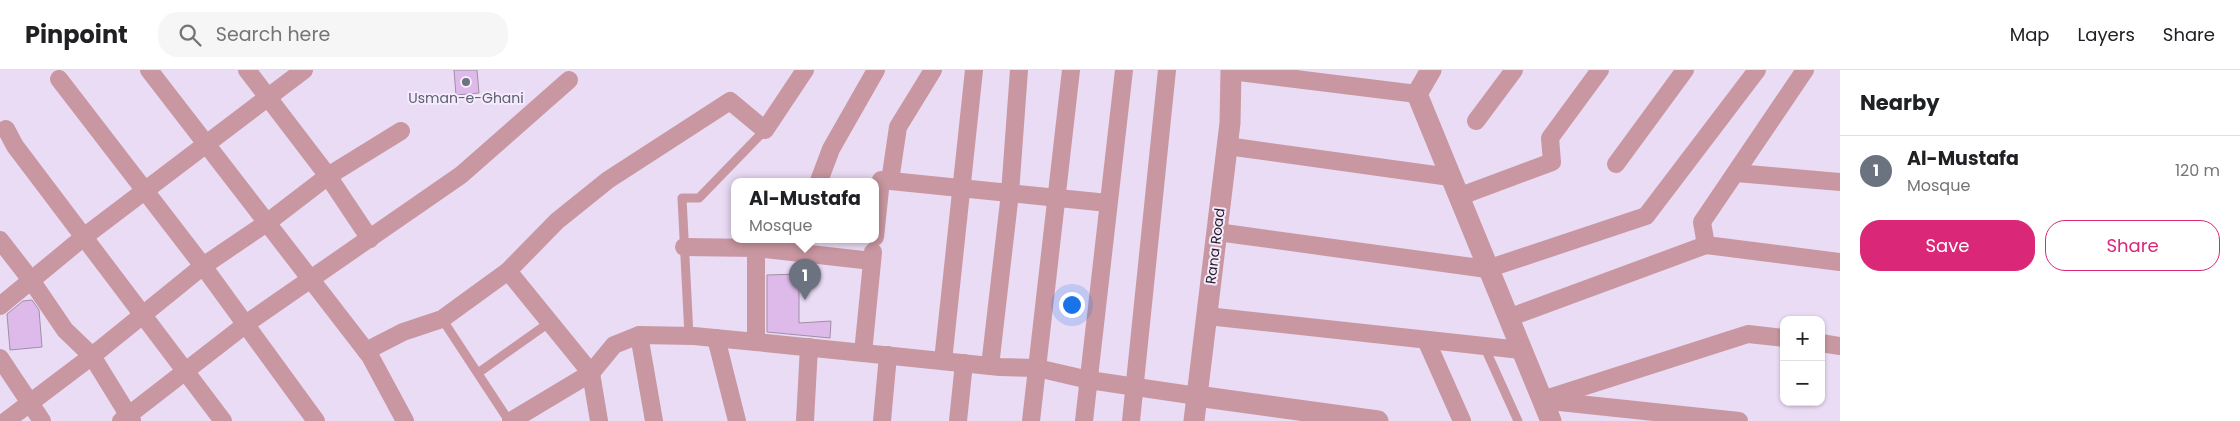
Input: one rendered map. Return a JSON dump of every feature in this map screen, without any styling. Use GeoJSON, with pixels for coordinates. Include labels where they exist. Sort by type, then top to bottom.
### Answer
{"type":"FeatureCollection","features":[{"type":"Feature","properties":{"kind":"street"},"geometry":{"type":"LineString","coordinates":[[149,70],[366,351],[404,421]]}},
{"type":"Feature","properties":{"kind":"street"},"geometry":{"type":"LineString","coordinates":[[247,70],[328,176],[370,239]]}},
{"type":"Feature","properties":{"kind":"street"},"geometry":{"type":"LineString","coordinates":[[0,306],[85,236],[304,70]]}},
{"type":"Feature","properties":{"kind":"street"},"geometry":{"type":"LineString","coordinates":[[366,351],[403,332],[442,318],[508,271],[557,222],[608,180],[730,101],[765,130],[805,70]]}},
{"type":"Feature","properties":{"kind":"street"},"geometry":{"type":"LineString","coordinates":[[820,178],[831,149],[876,70]]}},
{"type":"Feature","properties":{"kind":"street"},"geometry":{"type":"LineString","coordinates":[[890,181],[898,127],[933,70]]}},
{"type":"Feature","properties":{"kind":"street"},"geometry":{"type":"LineString","coordinates":[[943,361],[974,70]]}},
{"type":"Feature","properties":{"kind":"street"},"geometry":{"type":"LineString","coordinates":[[990,366],[1010,193],[1019,70]]}},
{"type":"Feature","properties":{"kind":"street"},"geometry":{"type":"LineString","coordinates":[[1031,421],[1071,70]]}},
{"type":"Feature","properties":{"kind":"street"},"geometry":{"type":"LineString","coordinates":[[1084,421],[1124,70]]}},
{"type":"Feature","properties":{"kind":"street"},"geometry":{"type":"LineString","coordinates":[[1131,421],[1136,387],[1167,70]]}},
{"type":"Feature","properties":{"kind":"street"},"geometry":{"type":"LineString","coordinates":[[1416,94],[1431,70]]}},
{"type":"Feature","properties":{"kind":"street"},"geometry":{"type":"LineString","coordinates":[[1476,121],[1514,70]]}},
{"type":"Feature","properties":{"kind":"street"},"geometry":{"type":"LineString","coordinates":[[1458,197],[1552,162],[1550,138],[1600,70]]}},
{"type":"Feature","properties":{"kind":"street"},"geometry":{"type":"LineString","coordinates":[[1616,164],[1685,70]]}},
{"type":"Feature","properties":{"kind":"street"},"geometry":{"type":"LineString","coordinates":[[1217,232],[1487,269],[1646,216],[1757,70]]}},
{"type":"Feature","properties":{"kind":"street"},"geometry":{"type":"LineString","coordinates":[[1706,245],[1702,222],[1805,70]]}},
{"type":"Feature","properties":{"kind":"street"},"geometry":{"type":"LineString","coordinates":[[1231,71],[1416,94]]}},
{"type":"Feature","properties":{"kind":"street","name":"Rana Road"},"geometry":{"type":"LineString","coordinates":[[1194,421],[1228,146],[1231,71]]}},
{"type":"Feature","properties":{"kind":"street"},"geometry":{"type":"LineString","coordinates":[[59,80],[203,266],[316,421]]}},
{"type":"Feature","properties":{"kind":"street"},"geometry":{"type":"LineString","coordinates":[[0,240],[31,280],[65,330],[92,356],[127,419],[245,324],[461,175],[569,80]]}},
{"type":"Feature","properties":{"kind":"street"},"geometry":{"type":"LineString","coordinates":[[1416,94],[1551,421]]}},
{"type":"Feature","properties":{"kind":"street"},"geometry":{"type":"LineString","coordinates":[[6,129],[15,146],[224,421]]}},
{"type":"Feature","properties":{"kind":"street"},"geometry":{"type":"LineString","coordinates":[[6,421],[92,356],[203,266],[268,222],[328,176],[401,131]]}},
{"type":"Feature","properties":{"kind":"street"},"geometry":{"type":"LineString","coordinates":[[1228,146],[1450,177]]}},
{"type":"Feature","properties":{"kind":"street"},"geometry":{"type":"LineString","coordinates":[[1736,172],[1840,182]]}},
{"type":"Feature","properties":{"kind":"street"},"geometry":{"type":"LineString","coordinates":[[879,199],[881,180],[1108,203]]}},
{"type":"Feature","properties":{"kind":"street"},"geometry":{"type":"LineString","coordinates":[[863,352],[874,243]]}},
{"type":"Feature","properties":{"kind":"street"},"geometry":{"type":"LineString","coordinates":[[1508,318],[1706,245],[1840,262]]}},
{"type":"Feature","properties":{"kind":"street"},"geometry":{"type":"LineString","coordinates":[[684,247],[756,248],[810,246],[872,261]]}},
{"type":"Feature","properties":{"kind":"street"},"geometry":{"type":"LineString","coordinates":[[756,248],[756,342]]}},
{"type":"Feature","properties":{"kind":"street"},"geometry":{"type":"LineString","coordinates":[[508,271],[591,373],[599,421]]}},
{"type":"Feature","properties":{"kind":"street"},"geometry":{"type":"LineString","coordinates":[[1207,316],[1521,350]]}},
{"type":"Feature","properties":{"kind":"street"},"geometry":{"type":"LineString","coordinates":[[1542,400],[1748,334],[1780,338]]}},
{"type":"Feature","properties":{"kind":"street"},"geometry":{"type":"LineString","coordinates":[[639,335],[654,421]]}},
{"type":"Feature","properties":{"kind":"street"},"geometry":{"type":"LineString","coordinates":[[510,421],[534,415],[591,373],[614,345],[639,335],[716,338],[964,364],[1037,368],[1089,380],[1326,417],[1378,421]]}},
{"type":"Feature","properties":{"kind":"street"},"geometry":{"type":"LineString","coordinates":[[716,338],[737,421]]}},
{"type":"Feature","properties":{"kind":"street"},"geometry":{"type":"LineString","coordinates":[[1426,340],[1462,421]]}},
{"type":"Feature","properties":{"kind":"street"},"geometry":{"type":"LineString","coordinates":[[1825,344],[1840,346]]}},
{"type":"Feature","properties":{"kind":"street"},"geometry":{"type":"LineString","coordinates":[[805,421],[809,347]]}},
{"type":"Feature","properties":{"kind":"street"},"geometry":{"type":"LineString","coordinates":[[882,421],[888,355]]}},
{"type":"Feature","properties":{"kind":"street"},"geometry":{"type":"LineString","coordinates":[[0,358],[42,421]]}},
{"type":"Feature","properties":{"kind":"street"},"geometry":{"type":"LineString","coordinates":[[958,421],[964,364]]}},
{"type":"Feature","properties":{"kind":"street"},"geometry":{"type":"LineString","coordinates":[[1542,400],[1739,421]]}},
{"type":"Feature","properties":{"kind":"lane"},"geometry":{"type":"LineString","coordinates":[[688,336],[682,198],[699,198],[765,130]]}},
{"type":"Feature","properties":{"kind":"lane"},"geometry":{"type":"LineString","coordinates":[[442,318],[510,421]]}},
{"type":"Feature","properties":{"kind":"lane"},"geometry":{"type":"LineString","coordinates":[[478,373],[550,322]]}},
{"type":"Feature","properties":{"kind":"lane"},"geometry":{"type":"LineString","coordinates":[[1484,346],[1518,421]]}},
{"type":"Feature","properties":{"kind":"building","name":"Usman-e-Ghani"},"geometry":{"type":"Polygon","coordinates":[[[454,70],[477,70],[479,93],[456,95],[454,70]]]}},
{"type":"Feature","properties":{"kind":"building"},"geometry":{"type":"Polygon","coordinates":[[[799,274],[799,323],[831,321],[830,338],[767,332],[767,275],[799,274]]]}},
{"type":"Feature","properties":{"kind":"building"},"geometry":{"type":"Polygon","coordinates":[[[32,300],[39,310],[42,347],[10,350],[7,314],[23,301],[32,300]]]}},
{"type":"Feature","properties":{"kind":"place","name":"Usman-e-Ghani"},"geometry":{"type":"Point","coordinates":[466,82]}},
{"type":"Feature","properties":{"kind":"place","name":"Al-Mustafa"},"geometry":{"type":"Point","coordinates":[805,300]}}]}
